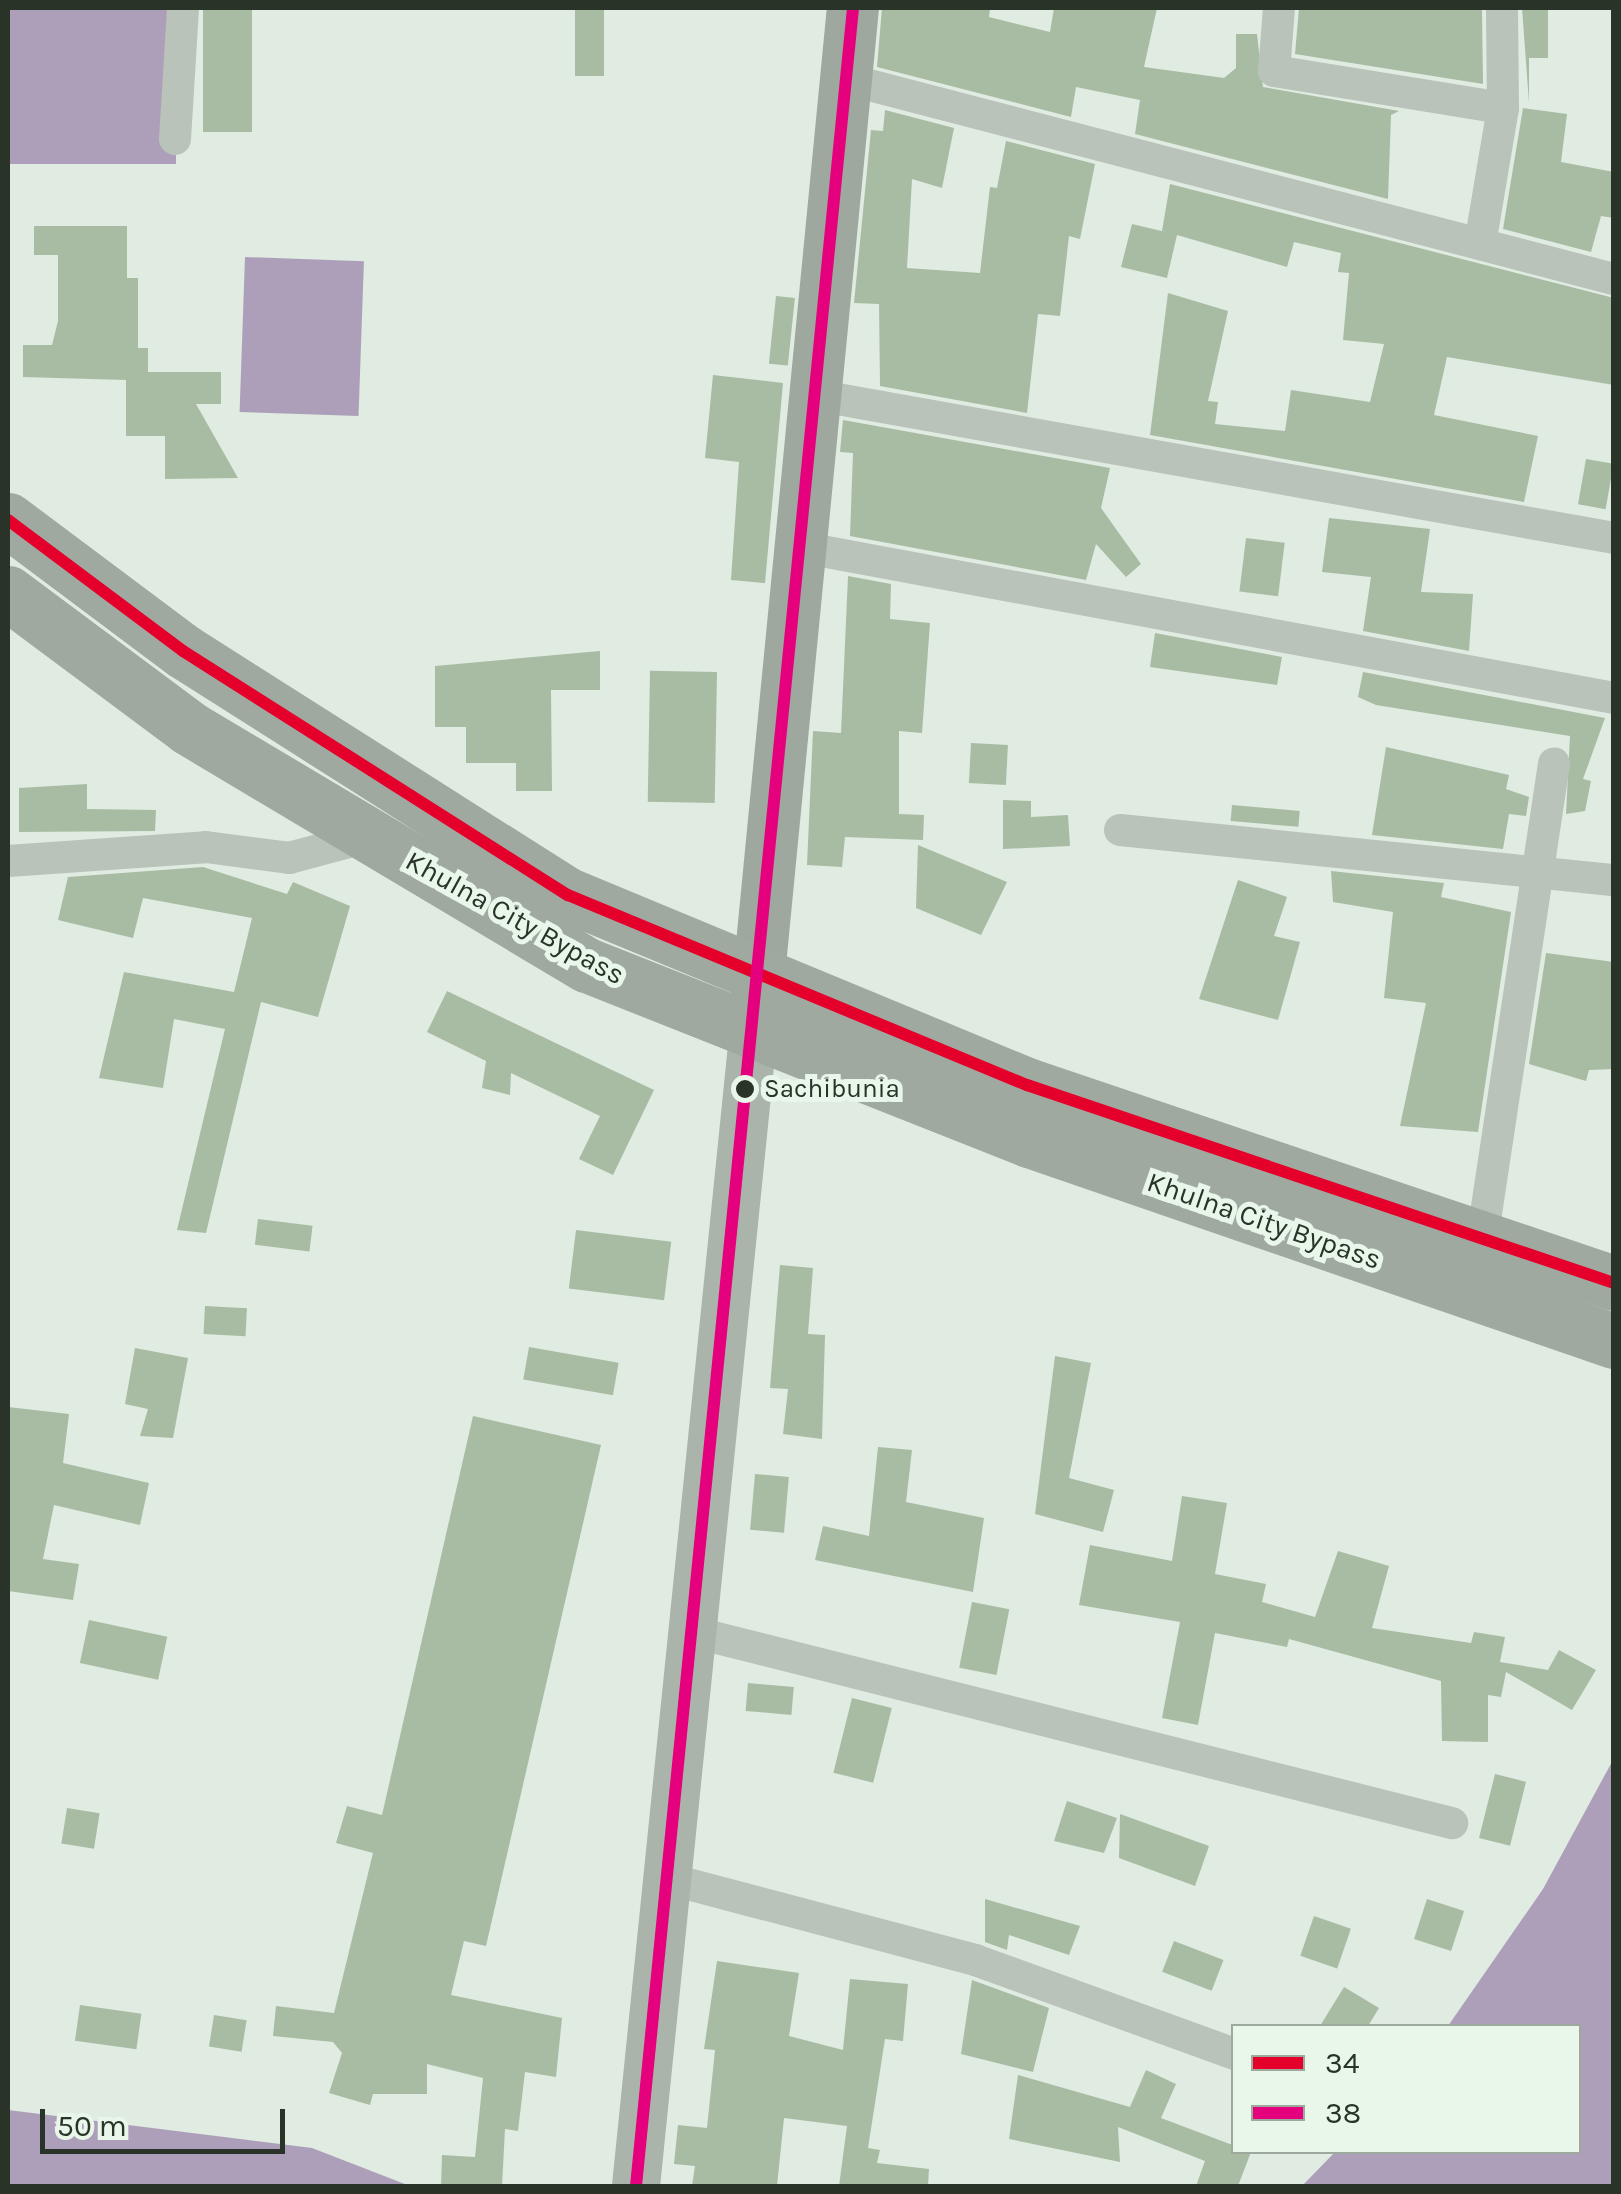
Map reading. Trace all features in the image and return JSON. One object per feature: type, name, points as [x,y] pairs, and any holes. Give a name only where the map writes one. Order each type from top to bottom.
[{"type":"highway","name":"Khulna City Bypass","points":[[8,520],[183,651],[568,894],[1027,1085],[1603,1279]]},
{"type":"highway","name":"Khulna City Bypass","points":[[8,594],[188,728],[587,964],[753,1037],[1596,1335]]},
{"type":"main road","points":[[753,1037],[853,8]]},
{"type":"street","points":[[175,139],[183,8]]},
{"type":"street","points":[[1279,8],[1274,71],[1504,108]]},
{"type":"street","points":[[1480,244],[1504,108],[1502,8]]},
{"type":"street","points":[[846,79],[1614,279]]},
{"type":"street","points":[[815,395],[1614,538]]},
{"type":"street","points":[[800,547],[1614,698]]},
{"type":"street","points":[[1482,1240],[1544,873],[1554,762]]},
{"type":"street","points":[[1120,830],[1614,880]]},
{"type":"street","points":[[8,860],[206,847],[289,858],[371,836]]},
{"type":"street","points":[[636,2186],[753,1037]]},
{"type":"street","points":[[694,1632],[1452,1824]]},
{"type":"street","points":[[669,1880],[975,1960],[1231,2053]]},
{"type":"shaded area","points":[[8,8],[176,8],[176,164],[8,164]]},
{"type":"shaded area","points":[[245,257],[364,261],[359,416],[240,412]]},
{"type":"shaded area","points":[[1613,1760],[1613,2186],[1302,2186],[1333,2154],[1581,2154],[1581,2024],[1449,2024],[1543,1889]]},
{"type":"shaded area","points":[[8,2110],[312,2148],[410,2186],[8,2186]]},
{"type":"building","points":[[203,8],[252,8],[252,132],[203,132]]},
{"type":"building","points":[[575,8],[604,8],[604,76],[575,76]]},
{"type":"building","points":[[882,8],[990,8],[989,17],[1050,32],[1054,8],[1157,8],[1144,67],[1224,78],[1236,68],[1236,34],[1257,34],[1263,87],[1399,111],[1391,115],[1388,199],[1135,134],[1140,100],[1076,87],[1071,117],[877,67]]},
{"type":"building","points":[[1299,8],[1482,10],[1483,84],[1295,54]]},
{"type":"building","points":[[1522,8],[1548,8],[1548,58],[1529,58],[1529,103]]},
{"type":"building","points":[[1523,108],[1567,114],[1561,162],[1614,172],[1614,218],[1601,216],[1591,252],[1503,229]]},
{"type":"building","points":[[885,110],[954,128],[942,188],[912,179],[907,268],[980,273],[990,187],[997,188],[1006,141],[1095,164],[1080,239],[1069,236],[1060,316],[1038,314],[1027,413],[880,386],[879,304],[854,303],[871,130],[883,131]]},
{"type":"building","points":[[1170,184],[1614,298],[1614,385],[1447,357],[1434,415],[1538,436],[1524,502],[1150,435],[1168,293],[1228,311],[1208,401],[1218,402],[1215,424],[1285,431],[1291,390],[1370,402],[1384,344],[1343,340],[1349,273],[1338,272],[1341,253],[1294,242],[1287,267],[1177,235],[1167,278],[1121,267],[1132,224],[1170,233],[1162,231]]},
{"type":"building","points":[[34,226],[127,226],[127,278],[138,278],[138,348],[148,348],[148,372],[221,372],[221,404],[196,404],[238,478],[165,479],[165,436],[126,436],[126,380],[23,377],[23,345],[52,345],[58,321],[58,255],[34,255]]},
{"type":"building","points":[[776,296],[795,298],[788,366],[769,364]]},
{"type":"building","points":[[713,375],[783,383],[765,583],[731,580],[739,462],[705,458]]},
{"type":"building","points":[[843,420],[1110,468],[1101,508],[1141,564],[1126,577],[1096,544],[1086,580],[850,536],[853,453],[840,452]]},
{"type":"building","points":[[1586,459],[1614,464],[1606,509],[1578,504]]},
{"type":"building","points":[[1329,518],[1430,529],[1421,592],[1473,594],[1469,651],[1363,631],[1371,577],[1322,572]]},
{"type":"building","points":[[1246,538],[1285,543],[1278,596],[1239,592]]},
{"type":"building","points":[[848,576],[891,584],[890,619],[930,623],[922,733],[899,731],[899,814],[924,815],[923,840],[845,837],[842,867],[807,865],[813,731],[841,733]]},
{"type":"building","points":[[1155,633],[1282,657],[1277,685],[1150,667]]},
{"type":"building","points":[[600,651],[600,690],[551,690],[552,791],[516,791],[516,763],[466,763],[466,727],[435,727],[435,666]]},
{"type":"building","points":[[650,671],[717,672],[715,803],[648,802]]},
{"type":"building","points":[[1363,672],[1605,718],[1583,779],[1591,781],[1585,811],[1566,814],[1570,736],[1376,705],[1358,697]]},
{"type":"building","points":[[971,743],[1008,745],[1006,785],[969,783]]},
{"type":"building","points":[[1386,747],[1509,775],[1506,789],[1529,797],[1526,816],[1509,814],[1503,849],[1372,835]]},
{"type":"building","points":[[87,784],[87,809],[156,810],[155,831],[19,832],[19,788]]},
{"type":"building","points":[[1003,800],[1031,801],[1031,817],[1068,815],[1070,846],[1003,849]]},
{"type":"building","points":[[1232,805],[1300,811],[1298,827],[1231,821]]},
{"type":"building","points":[[918,845],[1007,882],[981,935],[916,908]]},
{"type":"building","points":[[203,867],[287,894],[293,882],[350,906],[318,1017],[261,1002],[206,1233],[177,1230],[225,1029],[174,1019],[163,1088],[99,1078],[124,972],[234,992],[252,918],[143,898],[133,938],[58,920],[68,877]]},
{"type":"building","points":[[1331,871],[1444,883],[1441,897],[1511,912],[1478,1132],[1400,1126],[1426,1003],[1384,998],[1393,912],[1333,902]]},
{"type":"building","points":[[1238,880],[1287,897],[1274,936],[1300,942],[1278,1020],[1199,999]]},
{"type":"building","points":[[1546,953],[1614,962],[1614,1069],[1589,1070],[1586,1081],[1529,1064]]},
{"type":"building","points":[[447,991],[654,1090],[613,1175],[579,1159],[600,1116],[511,1073],[510,1095],[482,1088],[486,1061],[427,1032]]},
{"type":"building","points":[[258,1219],[313,1226],[309,1252],[255,1245]]},
{"type":"building","points":[[576,1230],[671,1242],[664,1300],[569,1289]]},
{"type":"building","points":[[780,1265],[813,1268],[808,1334],[825,1335],[822,1439],[783,1434],[788,1389],[770,1388]]},
{"type":"building","points":[[205,1306],[247,1308],[245,1336],[204,1334]]},
{"type":"building","points":[[529,1347],[619,1363],[613,1395],[523,1379]]},
{"type":"building","points":[[135,1348],[188,1358],[173,1438],[140,1436],[148,1409],[125,1404]]},
{"type":"building","points":[[1055,1356],[1091,1363],[1069,1478],[1114,1490],[1103,1532],[1035,1514]]},
{"type":"building","points":[[8,1407],[69,1414],[63,1463],[149,1483],[140,1525],[54,1505],[43,1559],[79,1564],[73,1600],[8,1591]]},
{"type":"building","points":[[473,1416],[601,1445],[486,1946],[464,1941],[451,1995],[562,2018],[556,2077],[525,2072],[518,2131],[505,2129],[502,2186],[441,2186],[442,2155],[475,2157],[483,2078],[427,2064],[427,2094],[373,2094],[370,2105],[329,2093],[342,2053],[333,2042],[273,2036],[276,2006],[334,2013],[373,1853],[336,1843],[347,1806],[382,1815]]},
{"type":"building","points":[[878,1447],[912,1450],[906,1502],[984,1518],[973,1592],[815,1560],[823,1526],[869,1536]]},
{"type":"building","points":[[755,1474],[789,1477],[784,1533],[750,1530]]},
{"type":"building","points":[[1182,1496],[1227,1503],[1215,1574],[1266,1584],[1262,1602],[1315,1617],[1338,1551],[1389,1566],[1372,1628],[1471,1643],[1474,1632],[1505,1637],[1500,1662],[1548,1670],[1559,1650],[1596,1670],[1572,1710],[1506,1672],[1501,1697],[1488,1695],[1488,1742],[1442,1741],[1441,1681],[1289,1639],[1287,1647],[1215,1633],[1198,1725],[1162,1718],[1180,1622],[1079,1605],[1090,1545],[1172,1561]]},
{"type":"building","points":[[972,1602],[1009,1609],[997,1675],[959,1668]]},
{"type":"building","points":[[89,1620],[167,1637],[158,1680],[80,1663]]},
{"type":"building","points":[[748,1683],[794,1687],[791,1715],[746,1711]]},
{"type":"building","points":[[852,1698],[892,1708],[873,1783],[833,1773]]},
{"type":"building","points":[[1495,1774],[1526,1782],[1510,1846],[1479,1838]]},
{"type":"building","points":[[1067,1801],[1117,1818],[1104,1853],[1054,1841]]},
{"type":"building","points":[[67,1808],[100,1813],[94,1849],[61,1844]]},
{"type":"building","points":[[1120,1814],[1209,1846],[1195,1886],[1119,1858]]},
{"type":"building","points":[[985,1899],[1080,1926],[1069,1955],[1009,1935],[1007,1950],[985,1942]]},
{"type":"building","points":[[1427,1899],[1464,1911],[1451,1951],[1414,1939]]},
{"type":"building","points":[[1314,1916],[1351,1929],[1337,1968],[1300,1956]]},
{"type":"building","points":[[1174,1941],[1223,1960],[1212,1991],[1162,1972]]},
{"type":"building","points":[[717,1961],[799,1973],[789,2036],[843,2050],[850,1979],[908,1984],[903,2041],[885,2039],[868,2148],[880,2150],[877,2163],[929,2169],[928,2186],[839,2186],[847,2126],[784,2118],[777,2186],[692,2186],[695,2166],[674,2164],[678,2125],[707,2128],[715,2050],[704,2049]]},
{"type":"building","points":[[972,1980],[1049,2008],[1033,2072],[961,2054]]},
{"type":"building","points":[[1344,1987],[1379,2008],[1369,2024],[1321,2024]]},
{"type":"building","points":[[80,2005],[141,2014],[136,2049],[75,2041]]},
{"type":"building","points":[[214,2015],[247,2020],[242,2052],[209,2047]]},
{"type":"building","points":[[1146,2070],[1176,2084],[1161,2118],[1231,2144],[1231,2154],[1250,2154],[1238,2186],[1196,2186],[1205,2161],[1118,2127],[1120,2162],[1009,2139],[1018,2075],[1130,2107]]},
{"type":"transit line","name":"38","points":[[636,2186],[853,8]]},
{"type":"transit line","name":"34","points":[[8,520],[183,651],[568,895],[1027,1085],[1614,1283]]},
{"type":"place","name":"Sachibunia","points":[[745,1089]]}]
